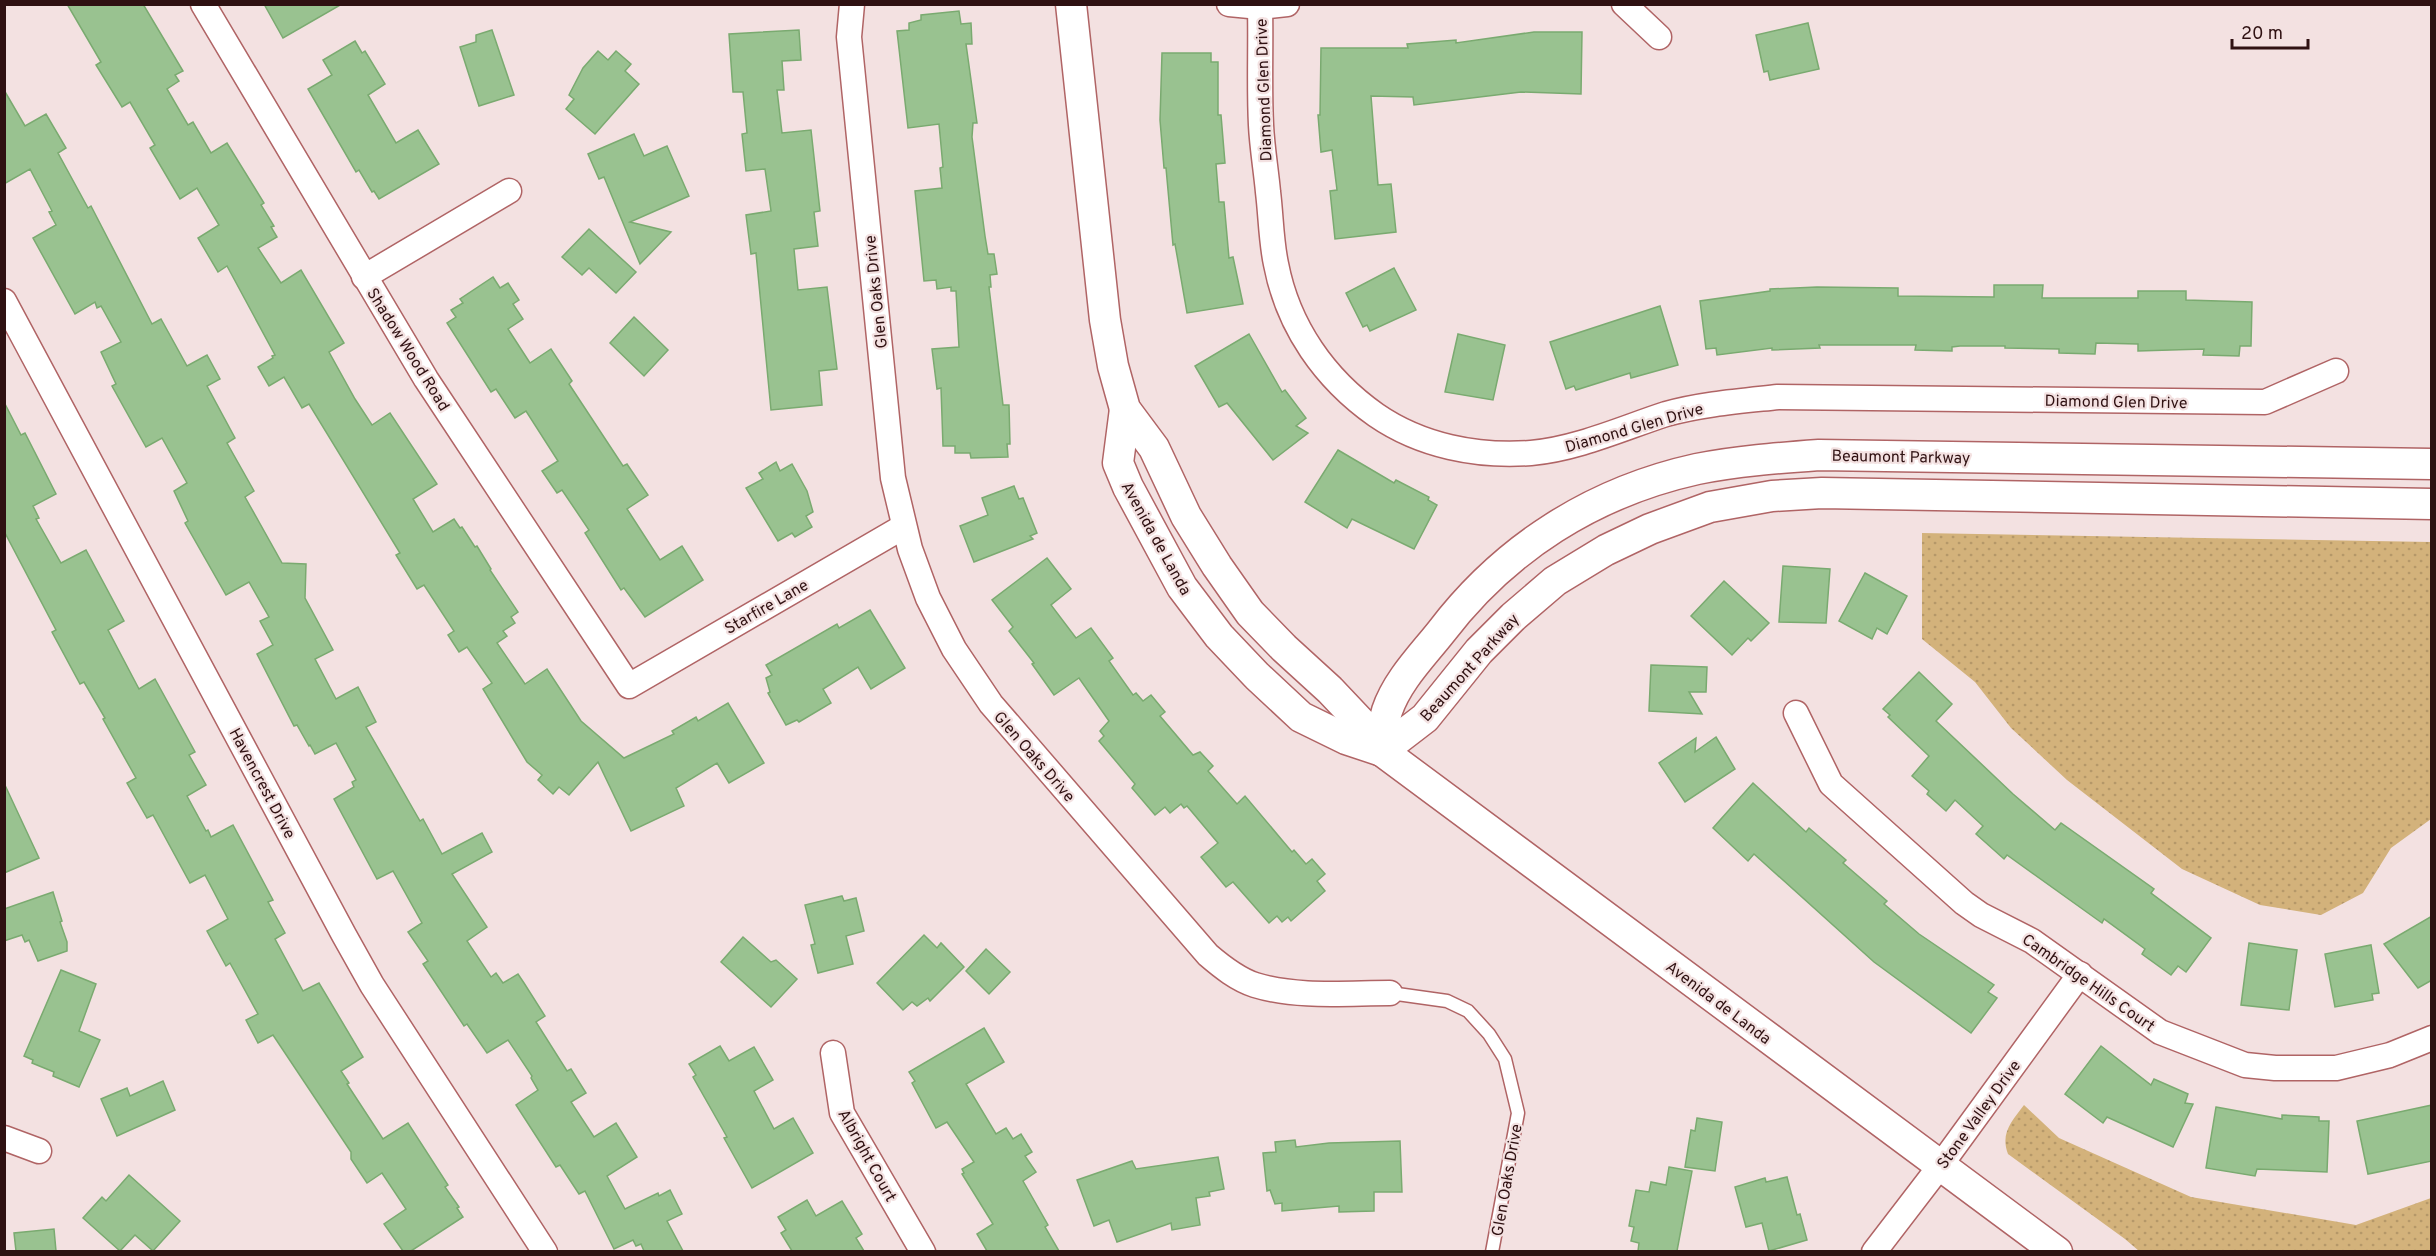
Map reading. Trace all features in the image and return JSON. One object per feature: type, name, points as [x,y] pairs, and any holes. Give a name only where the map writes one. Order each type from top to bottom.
[{"type":"street","name":"Shadow Wood Road","points":[[203,4],[426,379],[629,686]]},
{"type":"street","name":"Glen Oaks Drive","points":[[852,4],[849,37],[893,478],[903,527],[928,598],[954,649],[991,704],[1208,955],[1229,972],[1254,984],[1282,991],[1390,993]]},
{"type":"street","name":"Avenida de Landa","points":[[1071,4],[1105,320],[1113,366],[1125,409],[1154,448],[1186,516],[1250,613],[1330,690],[1365,727],[1382,752]]},
{"type":"street","points":[[1228,4],[1260,7],[1287,4]]},
{"type":"street","points":[[1624,4],[1659,37]]},
{"type":"street","name":"Diamond Glen Drive","points":[[1260,7],[1261,126],[1276,264],[1287,304],[1305,341],[1327,372],[1355,400],[1387,422],[1419,438],[1457,450],[1496,454],[1533,453],[1568,446],[1669,414],[1723,403],[1778,397],[2265,402],[2336,371]]},
{"type":"street","points":[[364,277],[509,191]]},
{"type":"street","name":"Havencrest Drive","points":[[4,301],[372,985],[545,1251]]},
{"type":"street","name":"Avenida de Landa","points":[[1125,409],[1118,463],[1128,487],[1182,587],[1219,636],[1301,717],[1346,739],[1382,752],[2057,1251]]},
{"type":"street","name":"Beaumont Parkway","points":[[1382,752],[1387,712],[1401,684],[1450,619],[1491,577],[1538,536],[1585,508],[1637,487],[1696,470],[1819,454],[2432,464]]},
{"type":"street","name":"Beaumont Parkway","points":[[1382,752],[1425,718],[1479,651],[1555,580],[1606,550],[1650,528],[1710,507],[1772,496],[1822,493],[2432,504]]},
{"type":"street","name":"Starfire Lane","points":[[629,686],[903,527]]},
{"type":"street","name":"Cambridge Hills Court","points":[[1796,713],[1831,784],[1964,903],[1981,915],[2032,941],[2160,1032],[2245,1065],[2275,1068],[2336,1068],[2390,1055],[2432,1038]]},
{"type":"street","name":"Stone Valley Drive","points":[[1875,1251],[2080,974]]},
{"type":"street","name":"Albright Court","points":[[833,1053],[842,1113],[922,1251]]},
{"type":"street","points":[[4,1138],[39,1151]]},
{"type":"lane","name":"Glen Oaks Drive","points":[[1390,993],[1447,1001],[1468,1011],[1489,1034],[1504,1059],[1518,1113],[1492,1251]]},
{"type":"shaded area","points":[[1922,533],[2431,542],[2431,819],[2391,848],[2363,893],[2321,915],[2260,905],[2182,869],[2067,780],[2011,728],[1975,682],[1922,639]]},
{"type":"shaded area","points":[[2024,1105],[2059,1138],[2191,1197],[2356,1225],[2431,1198],[2431,1251],[2139,1251],[2008,1154],[2006,1133]]},
{"type":"building","points":[[67,4],[143,4],[183,71],[175,75],[179,81],[167,89],[188,125],[193,122],[211,153],[227,143],[264,203],[261,205],[274,226],[271,227],[277,237],[258,248],[281,283],[301,270],[344,343],[329,352],[355,399],[372,425],[390,413],[437,484],[413,499],[433,532],[454,519],[475,547],[477,546],[518,612],[511,617],[515,623],[503,631],[507,636],[497,643],[525,684],[547,669],[581,721],[624,758],[674,734],[672,731],[696,717],[698,721],[728,703],[764,763],[729,783],[717,763],[676,788],[684,806],[631,831],[598,762],[569,795],[559,787],[553,794],[538,780],[542,775],[527,762],[483,689],[492,683],[467,647],[459,652],[448,635],[454,631],[424,585],[417,589],[396,555],[400,553],[309,404],[302,408],[284,377],[269,386],[258,367],[275,355],[227,266],[218,272],[198,238],[219,225],[197,188],[180,199],[150,148],[155,145],[130,102],[122,107],[96,65],[101,62]]},
{"type":"building","points":[[264,4],[342,4],[283,38]]},
{"type":"building","points":[[959,11],[961,24],[971,23],[972,44],[966,44],[977,123],[973,123],[972,137],[988,254],[994,254],[997,274],[990,275],[991,287],[989,287],[1003,405],[1009,405],[1008,457],[971,458],[970,453],[955,453],[955,446],[943,446],[941,388],[937,389],[932,349],[959,347],[956,291],[951,291],[951,287],[937,289],[936,280],[924,281],[915,191],[942,188],[940,168],[943,167],[939,124],[908,128],[897,31],[909,30],[909,23],[921,20],[921,15]]},
{"type":"building","points":[[1808,23],[1819,69],[1770,80],[1768,71],[1764,72],[1756,35]]},
{"type":"building","points":[[492,30],[514,95],[479,106],[460,47],[476,42],[476,35]]},
{"type":"building","points":[[799,30],[801,60],[782,61],[784,90],[777,90],[782,133],[811,130],[820,211],[814,212],[818,246],[794,249],[798,290],[827,287],[837,369],[819,371],[822,405],[771,410],[756,253],[751,254],[746,215],[771,211],[765,169],[746,171],[742,134],[747,133],[743,92],[733,92],[729,34]]},
{"type":"building","points":[[1534,32],[1582,32],[1581,94],[1521,92],[1414,105],[1413,97],[1371,96],[1378,185],[1391,184],[1396,232],[1335,239],[1330,191],[1337,190],[1332,150],[1321,152],[1318,115],[1320,115],[1321,48],[1408,48],[1407,44],[1456,40],[1456,43]]},
{"type":"building","points":[[355,41],[362,53],[365,51],[385,84],[368,95],[396,143],[418,130],[439,164],[379,199],[359,170],[356,172],[308,89],[332,75],[323,60]]},
{"type":"building","points":[[598,51],[608,60],[616,51],[631,64],[625,71],[639,84],[595,134],[566,109],[574,99],[569,95],[583,68]]},
{"type":"building","points":[[1162,53],[1211,53],[1211,62],[1218,62],[1218,115],[1221,115],[1225,163],[1216,164],[1219,202],[1224,202],[1229,258],[1233,257],[1243,304],[1187,313],[1175,244],[1173,245],[1166,168],[1164,168],[1160,120]]},
{"type":"building","points":[[4,90],[25,126],[46,114],[66,148],[58,153],[88,208],[91,206],[152,324],[161,319],[187,366],[207,355],[220,379],[207,386],[235,438],[227,443],[254,491],[245,497],[282,563],[306,564],[305,598],[333,650],[315,659],[336,699],[358,687],[376,722],[366,727],[420,821],[423,819],[442,854],[482,833],[492,852],[452,874],[487,927],[467,941],[491,977],[496,973],[503,983],[518,974],[524,983],[545,1016],[536,1022],[567,1071],[571,1069],[586,1093],[571,1102],[594,1137],[616,1123],[637,1157],[607,1176],[625,1209],[658,1193],[659,1196],[670,1190],[682,1214],[667,1221],[683,1251],[644,1251],[641,1244],[636,1246],[633,1240],[614,1249],[585,1191],[579,1194],[560,1165],[556,1167],[516,1105],[538,1090],[532,1076],[508,1040],[487,1053],[467,1024],[464,1026],[423,964],[428,961],[408,932],[422,923],[393,871],[377,879],[334,799],[354,787],[352,782],[356,780],[336,743],[315,754],[297,725],[294,726],[257,654],[273,645],[260,621],[269,617],[249,582],[226,595],[185,523],[188,521],[174,491],[187,483],[162,438],[146,447],[112,386],[116,384],[101,352],[121,342],[101,306],[97,308],[95,302],[75,314],[33,238],[56,225],[49,212],[52,211],[30,169],[4,184]]},
{"type":"building","points":[[634,134],[644,156],[667,146],[689,196],[630,222],[671,232],[640,264],[604,177],[599,179],[588,154]]},
{"type":"building","points":[[589,229],[636,272],[616,293],[589,268],[582,275],[562,257]]},
{"type":"building","points":[[1394,268],[1416,310],[1370,331],[1367,325],[1363,327],[1346,293]]},
{"type":"building","points":[[493,277],[500,288],[508,283],[519,300],[513,304],[523,319],[508,329],[530,363],[551,349],[572,381],[569,384],[623,466],[627,464],[648,495],[627,509],[660,560],[682,546],[703,580],[645,617],[624,588],[621,590],[585,533],[589,530],[562,490],[557,493],[542,471],[558,461],[526,411],[515,418],[496,389],[491,392],[447,323],[456,317],[451,310],[463,303],[460,299]]},
{"type":"building","points":[[1994,285],[2043,285],[2042,298],[2138,298],[2138,291],[2186,291],[2186,300],[2252,302],[2251,346],[2240,346],[2239,356],[2203,355],[2204,349],[2138,351],[2138,344],[2096,343],[2095,354],[2059,353],[2059,349],[2005,348],[2005,346],[1960,346],[1952,347],[1952,351],[1915,350],[1916,345],[1819,345],[1820,348],[1772,350],[1772,348],[1717,355],[1716,348],[1706,349],[1700,301],[1770,291],[1770,289],[1817,287],[1898,288],[1898,296],[1994,297]]},
{"type":"building","points":[[1660,306],[1678,365],[1631,378],[1630,373],[1576,390],[1574,386],[1566,389],[1550,342]]},
{"type":"building","points":[[634,317],[668,350],[644,376],[610,343]]},
{"type":"building","points":[[1249,334],[1282,392],[1285,390],[1306,418],[1296,426],[1308,433],[1273,460],[1227,403],[1219,407],[1195,366]]},
{"type":"building","points":[[1458,334],[1505,345],[1493,400],[1445,392]]},
{"type":"building","points":[[4,402],[21,435],[25,433],[56,494],[33,506],[39,518],[36,519],[61,563],[86,550],[124,621],[108,630],[139,689],[155,679],[195,752],[189,755],[206,785],[187,796],[206,831],[208,830],[211,837],[233,825],[273,900],[268,902],[285,933],[275,939],[303,991],[319,983],[363,1057],[341,1071],[349,1083],[347,1084],[383,1139],[408,1123],[448,1185],[445,1187],[459,1207],[457,1208],[463,1217],[411,1251],[403,1251],[384,1224],[406,1209],[382,1173],[367,1183],[351,1159],[351,1152],[273,1035],[258,1043],[246,1020],[258,1014],[230,963],[226,966],[207,931],[228,919],[205,875],[190,883],[153,815],[147,818],[127,783],[136,778],[103,719],[105,718],[84,682],[80,684],[52,632],[56,630],[4,531]]},
{"type":"building","points":[[1338,450],[1394,483],[1396,480],[1429,497],[1428,500],[1437,505],[1414,549],[1352,519],[1347,528],[1305,502]]},
{"type":"building","points":[[776,462],[780,471],[792,464],[807,491],[813,512],[806,516],[812,527],[795,537],[792,533],[778,541],[746,488],[763,479],[759,473]]},
{"type":"building","points":[[1014,486],[1019,499],[1023,498],[1037,533],[1030,536],[1033,539],[974,562],[960,526],[988,515],[982,498]]},
{"type":"building","points":[[1047,558],[1071,589],[1051,605],[1076,638],[1091,628],[1113,658],[1109,661],[1133,695],[1136,693],[1143,701],[1151,695],[1165,712],[1160,716],[1193,755],[1200,752],[1213,766],[1208,771],[1237,804],[1245,796],[1292,852],[1294,850],[1306,864],[1312,859],[1325,874],[1317,881],[1325,891],[1291,921],[1288,917],[1282,922],[1277,916],[1269,923],[1233,882],[1226,887],[1201,857],[1218,843],[1187,806],[1184,808],[1181,804],[1170,813],[1165,807],[1155,815],[1132,788],[1135,784],[1099,741],[1104,736],[1100,731],[1109,721],[1079,678],[1054,695],[1032,664],[1034,663],[1009,631],[1013,627],[992,600]]},
{"type":"building","points":[[1783,566],[1830,569],[1826,623],[1779,622]]},
{"type":"building","points":[[1865,573],[1907,596],[1887,634],[1877,628],[1872,639],[1839,621]]},
{"type":"building","points":[[1724,581],[1769,623],[1751,641],[1748,638],[1732,655],[1691,616]]},
{"type":"building","points":[[870,610],[905,668],[871,689],[858,667],[823,689],[831,703],[799,722],[797,720],[786,725],[768,693],[770,692],[766,678],[772,675],[766,665],[837,624],[839,628]]},
{"type":"building","points":[[1651,665],[1707,667],[1706,692],[1689,692],[1702,714],[1649,711]]},
{"type":"building","points":[[1919,672],[1952,704],[1936,721],[2013,794],[2055,830],[2061,823],[2154,889],[2151,893],[2211,938],[2186,972],[2178,966],[2171,975],[2142,954],[2145,949],[2104,919],[2102,923],[2007,855],[2004,859],[1976,834],[1983,826],[1955,800],[1946,811],[1927,794],[1929,791],[1912,776],[1929,756],[1888,717],[1890,715],[1883,709]]},
{"type":"building","points":[[1716,737],[1735,769],[1685,802],[1659,763],[1696,738],[1695,752]]},
{"type":"building","points":[[4,783],[39,858],[4,873]]},
{"type":"building","points":[[1753,783],[1806,832],[1809,828],[1846,860],[1843,863],[1887,901],[1884,904],[1919,934],[1994,985],[1988,992],[1997,998],[1971,1033],[1874,962],[1754,854],[1748,861],[1713,828]]},
{"type":"building","points":[[53,892],[67,942],[67,951],[38,961],[29,940],[25,942],[22,935],[4,941],[4,909]]},
{"type":"building","points":[[842,896],[844,901],[856,898],[864,931],[846,936],[853,964],[818,973],[811,945],[815,944],[805,905]]},
{"type":"building","points":[[2432,916],[2432,980],[2418,988],[2384,944]]},
{"type":"building","points":[[924,935],[937,948],[941,943],[964,967],[930,1001],[928,998],[917,1006],[912,1002],[903,1010],[877,983]]},
{"type":"building","points":[[743,937],[771,962],[776,960],[797,979],[771,1007],[721,962]]},
{"type":"building","points":[[2249,943],[2297,950],[2289,1010],[2241,1005]]},
{"type":"building","points":[[2371,945],[2379,993],[2372,994],[2373,1000],[2335,1007],[2325,954]]},
{"type":"building","points":[[986,949],[1010,972],[989,994],[966,971]]},
{"type":"building","points":[[61,970],[96,984],[79,1031],[100,1040],[79,1087],[53,1076],[54,1072],[32,1063],[33,1060],[24,1056]]},
{"type":"building","points":[[984,1028],[1004,1062],[966,1084],[996,1134],[1006,1128],[1013,1139],[1021,1134],[1032,1152],[1025,1156],[1036,1172],[1023,1181],[1048,1225],[1045,1227],[1059,1251],[987,1251],[977,1234],[993,1224],[962,1174],[964,1173],[962,1169],[974,1162],[947,1122],[936,1128],[912,1083],[915,1081],[909,1072]]},
{"type":"building","points":[[720,1046],[729,1061],[754,1047],[773,1080],[754,1091],[774,1129],[793,1118],[813,1153],[752,1188],[724,1138],[727,1137],[693,1077],[696,1075],[689,1064]]},
{"type":"building","points":[[2101,1046],[2151,1085],[2154,1079],[2188,1094],[2185,1103],[2193,1104],[2173,1147],[2107,1117],[2103,1123],[2065,1094]]},
{"type":"building","points":[[163,1081],[175,1110],[117,1136],[101,1099],[127,1088],[130,1096]]},
{"type":"building","points":[[2432,1105],[2432,1161],[2368,1174],[2357,1121]]},
{"type":"building","points":[[2216,1107],[2282,1119],[2282,1115],[2319,1117],[2319,1121],[2329,1121],[2327,1172],[2257,1169],[2255,1176],[2206,1168]]},
{"type":"building","points":[[1697,1118],[1722,1122],[1715,1171],[1685,1167],[1691,1130],[1695,1131]]},
{"type":"building","points":[[1295,1140],[1296,1147],[1329,1143],[1400,1141],[1402,1192],[1374,1192],[1374,1211],[1339,1212],[1339,1206],[1282,1211],[1282,1203],[1275,1204],[1270,1190],[1267,1191],[1263,1153],[1276,1152],[1275,1142]]},
{"type":"building","points":[[1218,1157],[1224,1189],[1209,1192],[1210,1196],[1196,1198],[1200,1225],[1172,1230],[1171,1223],[1117,1242],[1109,1220],[1094,1226],[1077,1180],[1132,1161],[1136,1169]]},
{"type":"building","points":[[1669,1167],[1692,1171],[1677,1251],[1638,1251],[1639,1243],[1631,1241],[1634,1227],[1629,1226],[1636,1190],[1649,1192],[1651,1182],[1666,1185]]},
{"type":"building","points":[[129,1175],[180,1221],[153,1251],[135,1235],[120,1251],[83,1218],[102,1197],[106,1201]]},
{"type":"building","points":[[1787,1177],[1797,1215],[1800,1214],[1807,1240],[1769,1251],[1762,1223],[1746,1227],[1735,1187],[1765,1178],[1766,1182]]},
{"type":"building","points":[[807,1200],[816,1216],[842,1201],[862,1234],[856,1238],[864,1251],[792,1251],[781,1233],[786,1230],[778,1217]]},
{"type":"building","points":[[54,1229],[56,1251],[16,1251],[14,1233]]}]
